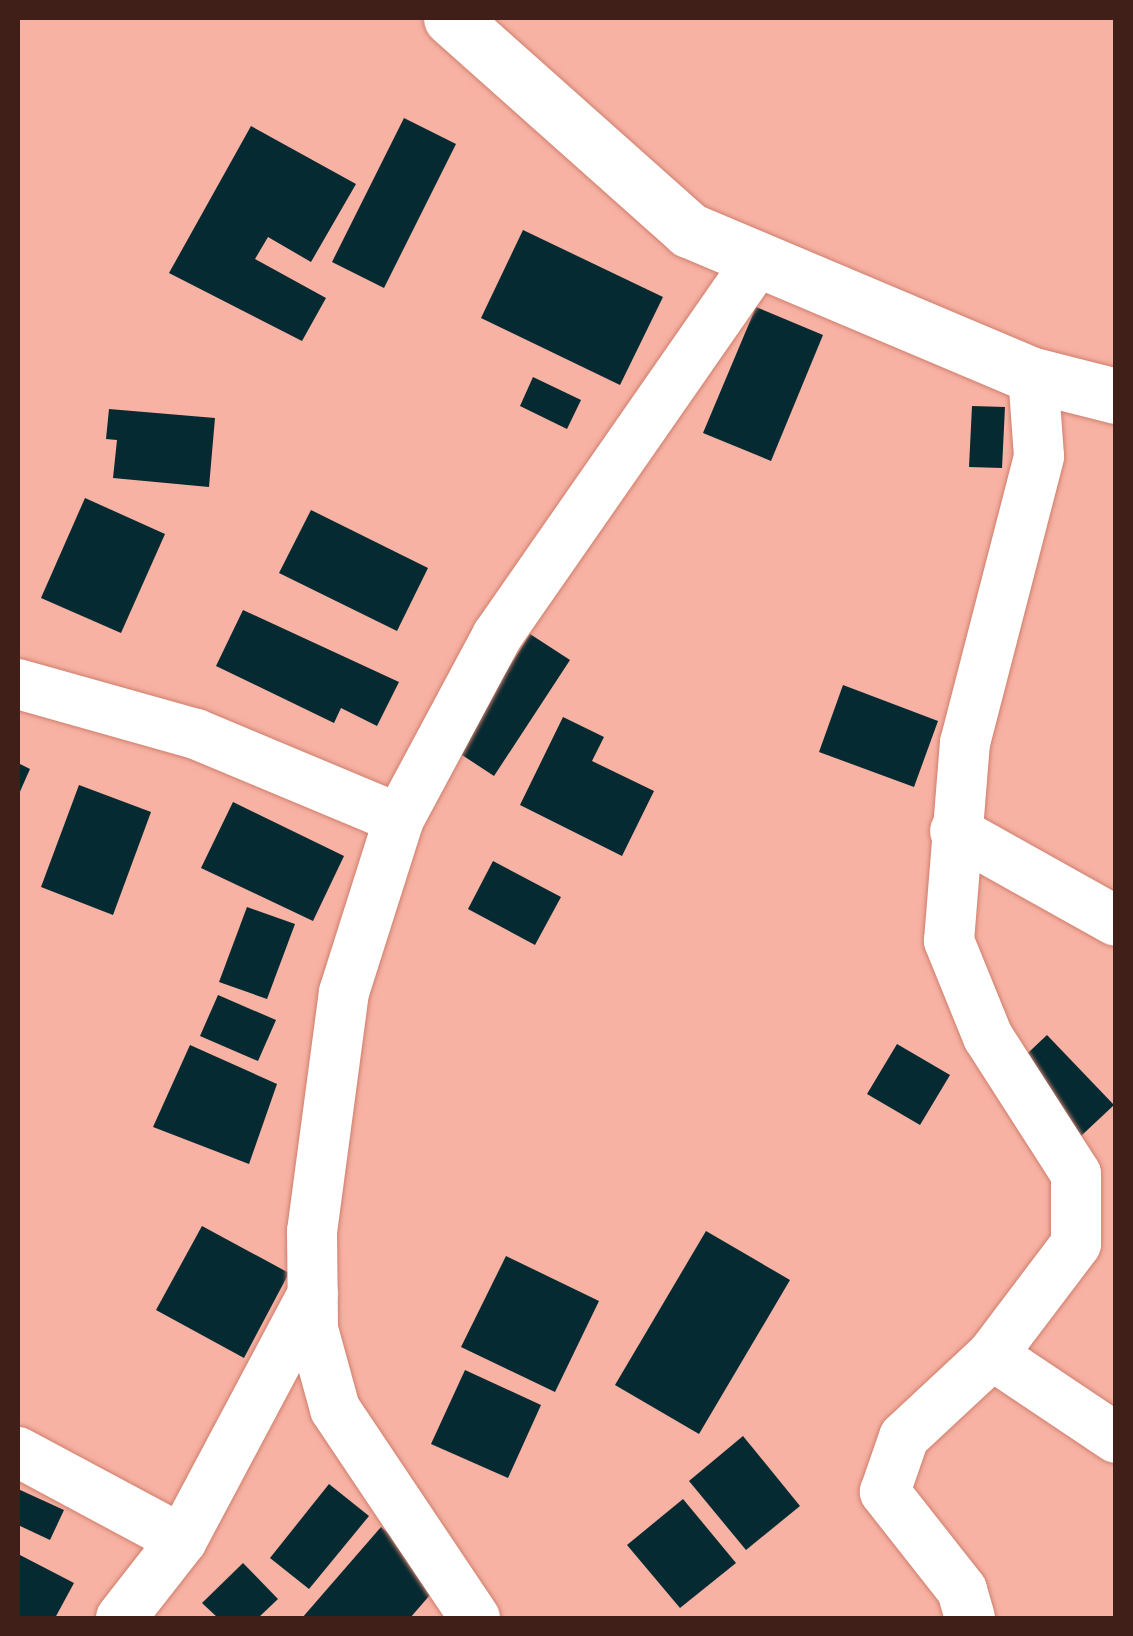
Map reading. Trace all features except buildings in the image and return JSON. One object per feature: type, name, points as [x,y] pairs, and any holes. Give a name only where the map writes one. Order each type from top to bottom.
[{"type":"street","points":[[451,18],[689,230],[1033,375],[1116,396]]},
{"type":"street","points":[[476,1618],[335,1409],[313,1329],[312,1231],[344,992],[399,819],[498,636],[758,261]]},
{"type":"street","points":[[970,1618],[962,1590],[885,1492],[904,1437],[992,1355],[1076,1244],[1076,1174],[988,1038],[949,941],[965,743],[1039,456],[1033,375]]},
{"type":"street","points":[[18,684],[196,734],[399,819]]},
{"type":"street","points":[[955,832],[1116,921]]},
{"type":"street","points":[[121,1618],[182,1540],[313,1294]]},
{"type":"street","points":[[992,1355],[1116,1438]]},
{"type":"street","points":[[18,1452],[182,1540]]}]
